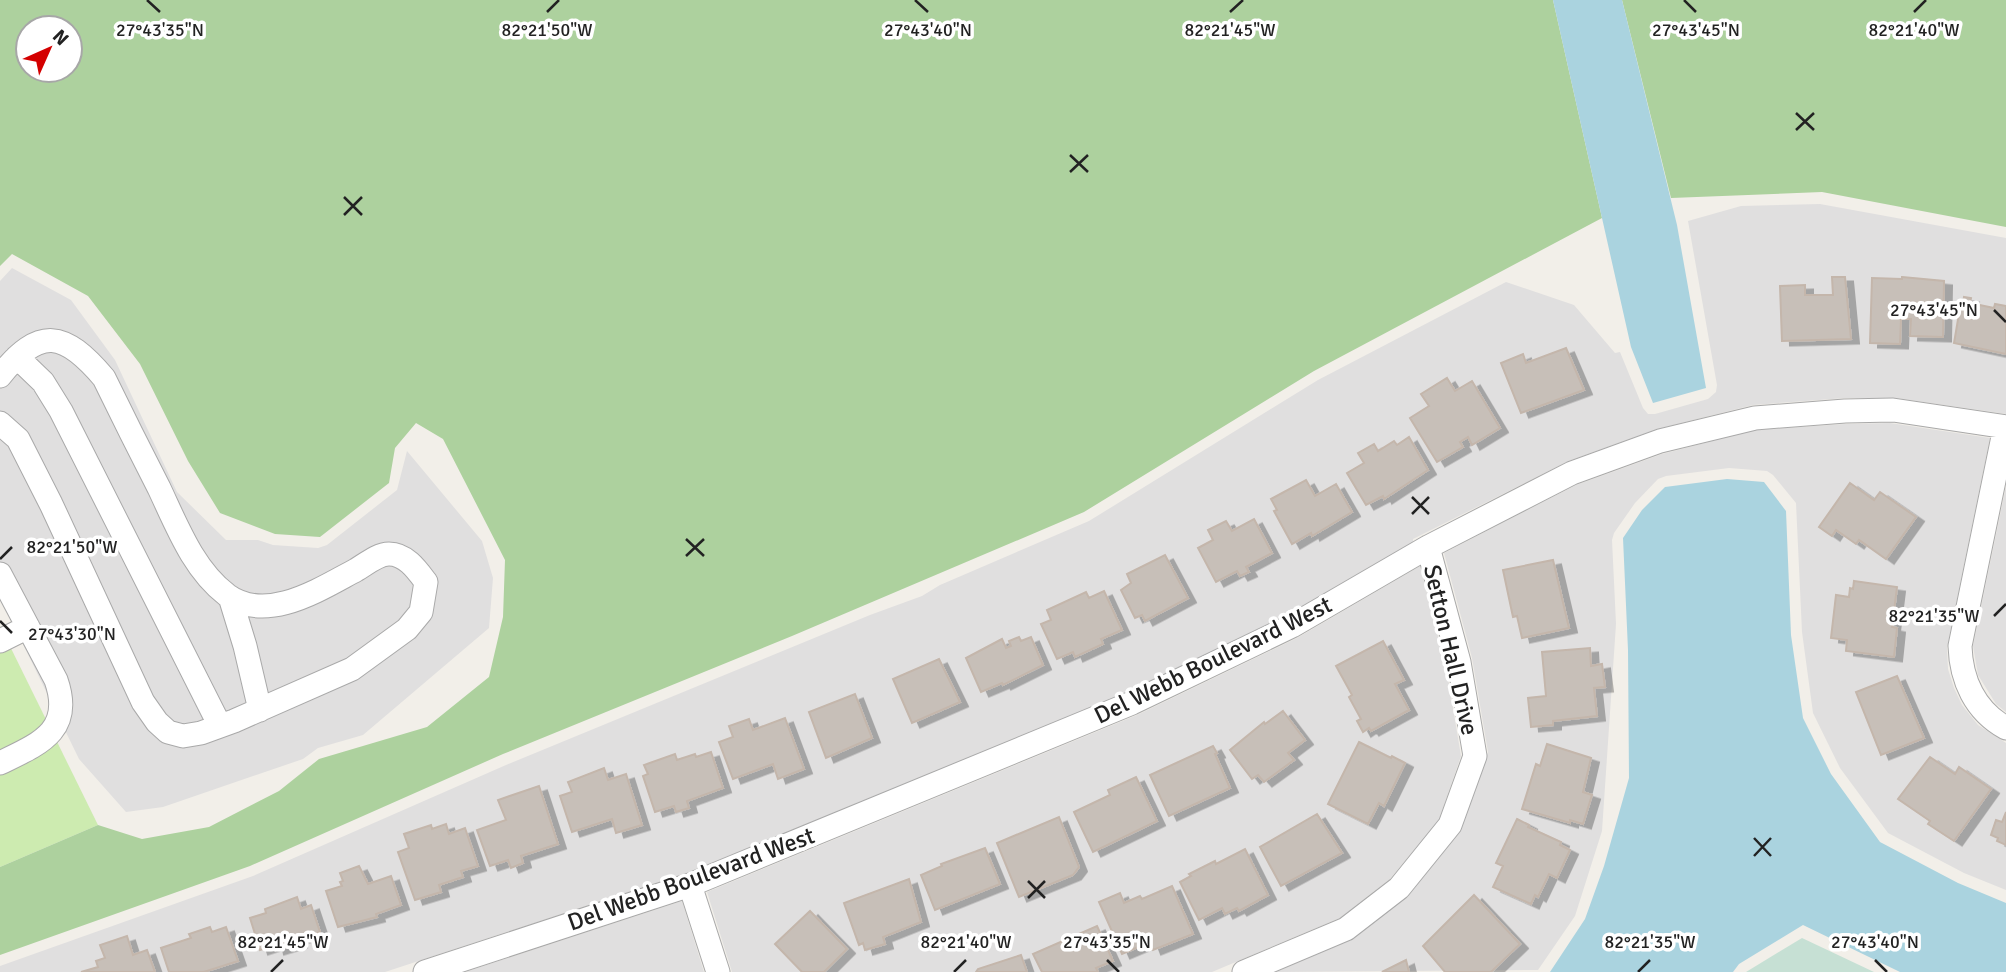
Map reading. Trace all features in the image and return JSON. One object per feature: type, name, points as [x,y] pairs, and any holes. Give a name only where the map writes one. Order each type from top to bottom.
[{"type":"street","points":[[0,376],[31,345],[50,339],[86,356],[104,378],[188,547],[209,579],[230,597],[255,606],[282,605],[328,585],[381,555],[392,554],[411,563],[426,582],[421,612],[407,629],[352,669],[220,726],[183,736],[168,732],[143,702],[18,439],[0,423]]},
{"type":"street","points":[[17,358],[43,382],[61,411],[220,726]]},
{"type":"street","name":"Del Webb Boulevard West","points":[[425,972],[690,885],[1132,703],[1293,626],[1428,547],[1572,473],[1660,441],[1755,418],[1807,413],[1893,410],[2006,427]]},
{"type":"street","points":[[2006,427],[1960,646],[1961,664],[1974,698],[1986,714],[2006,728]]},
{"type":"street","name":"Setton Hall Drive","points":[[1244,972],[1346,929],[1399,888],[1450,825],[1475,756],[1459,662],[1428,547]]},
{"type":"street","points":[[0,574],[61,694],[60,720],[55,728],[45,738],[0,763]]},
{"type":"street","points":[[230,597],[260,710]]},
{"type":"street","points":[[0,641],[29,627]]},
{"type":"street","points":[[690,885],[718,972]]},
{"type":"shaded area","points":[[1820,204],[2006,238],[2006,414],[1896,398],[1846,398],[1753,405],[1658,429],[1569,461],[1413,539],[1413,542],[1287,615],[1128,692],[687,873],[385,972],[0,972],[0,966],[253,876],[506,765],[922,596],[940,585],[1089,521],[1318,380],[1506,282],[1574,305],[1615,353],[1620,352],[1648,414],[1708,399],[1716,392],[1717,385],[1688,221],[1741,206]]},
{"type":"shaded area","points":[[12,268],[71,300],[115,360],[177,492],[226,540],[258,540],[273,545],[318,548],[327,545],[397,490],[407,451],[482,541],[493,578],[489,628],[363,735],[318,748],[303,759],[163,807],[126,812],[79,759],[0,597],[0,281]]},
{"type":"shaded area","points":[[1890,423],[1990,438],[1947,648],[1948,669],[1962,705],[1978,725],[2006,743],[2006,890],[1964,873],[1888,833],[1840,768],[1813,713],[1802,632],[1796,503],[1767,471],[1729,468],[1658,479],[1635,503],[1614,533],[1612,540],[1616,624],[1602,831],[1575,916],[1538,970],[1275,972],[1353,939],[1409,895],[1459,832],[1488,752],[1472,658],[1444,553],[1576,485],[1662,454],[1755,430]]},
{"type":"shaded area","points":[[2006,486],[2006,712],[1996,704],[1978,675],[1973,646]]},
{"type":"shaded area","points":[[1420,566],[1446,666],[1461,756],[1439,820],[1390,879],[1340,918],[1212,972],[732,972],[707,892],[1137,715],[1297,638]]},
{"type":"shaded area","points":[[682,901],[704,972],[465,972]]},
{"type":"green space","points":[[0,0],[1553,0],[1602,218],[1314,371],[1084,512],[792,636],[503,754],[250,866],[0,955],[0,867],[98,825],[142,839],[209,827],[279,791],[319,759],[427,727],[489,677],[503,617],[505,560],[443,439],[416,423],[395,448],[389,483],[320,537],[275,534],[220,513],[188,461],[140,364],[88,296],[12,254],[0,266]]},
{"type":"green space","points":[[1622,0],[2006,0],[2006,227],[1822,192],[1671,198]]},
{"type":"green space","points":[[0,626],[98,825],[0,867]]},
{"type":"green space","points":[[1802,938],[1874,972],[1746,972]]},
{"type":"water","points":[[1553,0],[1622,0],[1677,225],[1706,388],[1653,403],[1631,347]]},
{"type":"water","points":[[1727,479],[1764,482],[1786,511],[1791,635],[1803,718],[1831,774],[1880,842],[1958,883],[2006,903],[2006,972],[1900,972],[1803,925],[1739,964],[1733,972],[1550,972],[1585,919],[1604,866],[1629,778],[1628,650],[1623,538],[1642,510],[1665,487]]},
{"type":"building","points":[[1832,277],[1845,277],[1851,339],[1782,341],[1780,286],[1805,285],[1805,295],[1833,295]]},
{"type":"building","points":[[1902,277],[1944,281],[1943,337],[1910,336],[1911,319],[1901,319],[1900,344],[1870,343],[1872,278]]},
{"type":"building","points":[[1964,297],[1971,298],[1970,303],[1994,308],[1995,304],[2006,306],[2006,354],[1954,343]]},
{"type":"building","points":[[1566,348],[1584,390],[1521,413],[1501,363],[1523,354],[1526,363]]},
{"type":"building","points":[[1447,378],[1455,391],[1472,381],[1500,428],[1472,445],[1468,437],[1460,442],[1463,447],[1437,462],[1410,418],[1429,406],[1421,394]]},
{"type":"building","points":[[1409,437],[1428,470],[1384,499],[1383,496],[1366,505],[1347,473],[1364,463],[1358,453],[1374,444],[1378,451],[1394,441],[1397,445]]},
{"type":"building","points":[[1306,480],[1315,496],[1336,484],[1352,512],[1312,536],[1311,533],[1292,544],[1274,511],[1277,510],[1271,499]]},
{"type":"building","points":[[1850,483],[1874,500],[1880,492],[1916,517],[1886,559],[1859,540],[1856,544],[1836,530],[1832,536],[1819,527]]},
{"type":"building","points":[[1254,519],[1272,553],[1246,567],[1249,572],[1240,576],[1237,571],[1216,582],[1198,548],[1213,540],[1208,530],[1226,521],[1232,531]]},
{"type":"building","points":[[1165,555],[1188,598],[1145,621],[1142,615],[1135,618],[1121,590],[1131,583],[1127,574]]},
{"type":"building","points":[[1553,560],[1569,628],[1522,638],[1517,616],[1513,617],[1503,570]]},
{"type":"building","points":[[1854,581],[1897,587],[1892,627],[1897,628],[1894,657],[1846,651],[1847,640],[1831,638],[1836,595],[1849,597]]},
{"type":"building","points":[[1104,591],[1122,630],[1101,639],[1103,644],[1075,657],[1073,652],[1057,659],[1041,624],[1051,620],[1047,610],[1086,592],[1089,598]]},
{"type":"building","points":[[1019,637],[1021,641],[1031,637],[1043,665],[1003,685],[1002,683],[981,692],[966,658],[1002,639],[1006,648],[1011,646],[1009,641]]},
{"type":"building","points":[[1383,641],[1404,680],[1395,684],[1409,710],[1371,731],[1369,728],[1363,732],[1357,721],[1361,719],[1349,697],[1352,695],[1336,666]]},
{"type":"building","points":[[1590,648],[1591,666],[1602,664],[1605,687],[1594,688],[1597,716],[1553,721],[1553,725],[1531,727],[1528,698],[1546,696],[1542,652]]},
{"type":"building","points":[[939,659],[960,702],[912,723],[893,679]]},
{"type":"building","points":[[1897,676],[1924,738],[1881,755],[1856,692]]},
{"type":"building","points":[[855,694],[872,738],[826,758],[809,712]]},
{"type":"building","points":[[1283,711],[1305,740],[1288,753],[1294,760],[1264,782],[1258,775],[1252,779],[1230,750],[1264,722],[1265,724]]},
{"type":"building","points":[[785,718],[804,769],[778,779],[773,764],[733,779],[719,742],[733,737],[729,726],[749,719],[753,730]]},
{"type":"building","points":[[1359,742],[1405,763],[1384,806],[1379,803],[1368,824],[1328,804]]},
{"type":"building","points":[[1547,744],[1591,758],[1583,792],[1592,795],[1583,824],[1570,820],[1570,823],[1522,809],[1536,764],[1540,766]]},
{"type":"building","points":[[1213,746],[1230,788],[1169,816],[1150,775]]},
{"type":"building","points":[[711,752],[723,788],[687,801],[689,808],[676,812],[674,806],[655,812],[643,776],[648,774],[644,765],[675,754],[677,760]]},
{"type":"building","points":[[1930,757],[1955,774],[1959,767],[1991,789],[1954,841],[1898,799]]},
{"type":"building","points":[[604,768],[608,780],[626,774],[642,825],[616,833],[612,819],[572,832],[560,796],[572,792],[568,782]]},
{"type":"building","points":[[1136,777],[1157,821],[1093,852],[1074,812],[1110,795],[1108,790]]},
{"type":"building","points":[[539,786],[558,844],[521,856],[523,863],[511,868],[508,860],[490,866],[477,830],[506,820],[498,800]]},
{"type":"building","points":[[2006,812],[2006,845],[1991,835],[1996,820],[2002,822]]},
{"type":"building","points":[[1317,814],[1342,853],[1281,886],[1260,847]]},
{"type":"building","points":[[1059,817],[1079,867],[1073,875],[1019,897],[997,843]]},
{"type":"building","points":[[1517,819],[1561,842],[1560,845],[1570,850],[1557,878],[1549,874],[1538,897],[1535,895],[1531,904],[1493,887],[1503,866],[1496,863]]},
{"type":"building","points":[[446,824],[449,834],[465,828],[478,866],[461,871],[463,877],[439,885],[441,892],[415,900],[398,852],[409,848],[404,834],[431,825],[432,829]]},
{"type":"building","points":[[985,848],[1000,884],[935,910],[921,875],[942,866],[941,864]]},
{"type":"building","points":[[1245,849],[1268,895],[1239,911],[1237,908],[1225,914],[1222,908],[1199,920],[1180,882],[1191,876],[1189,874]]},
{"type":"building","points":[[359,866],[368,884],[391,876],[401,905],[376,914],[377,917],[338,927],[326,891],[342,886],[340,873]]},
{"type":"building","points":[[909,879],[921,922],[883,937],[885,944],[865,950],[863,943],[859,945],[844,903]]},
{"type":"building","points":[[1172,886],[1193,934],[1153,950],[1150,942],[1122,954],[1099,902],[1120,893],[1124,903],[1140,896],[1142,899]]},
{"type":"building","points":[[1474,895],[1520,944],[1491,972],[1445,972],[1423,946]]},
{"type":"building","points":[[297,897],[301,909],[311,905],[320,932],[298,939],[299,943],[276,950],[275,945],[260,950],[250,918]]},
{"type":"building","points":[[810,911],[847,949],[824,972],[802,972],[775,944]]},
{"type":"building","points":[[1097,926],[1113,961],[1096,968],[1098,972],[1042,972],[1033,954]]},
{"type":"building","points":[[210,927],[212,932],[226,927],[238,961],[204,972],[169,972],[161,948],[191,938],[189,934]]},
{"type":"building","points":[[127,936],[133,955],[147,950],[155,972],[81,972],[98,967],[96,961],[105,958],[100,945]]},
{"type":"building","points":[[1021,955],[1027,972],[976,972],[978,969]]},
{"type":"building","points":[[1406,960],[1409,972],[1382,972]]}]
